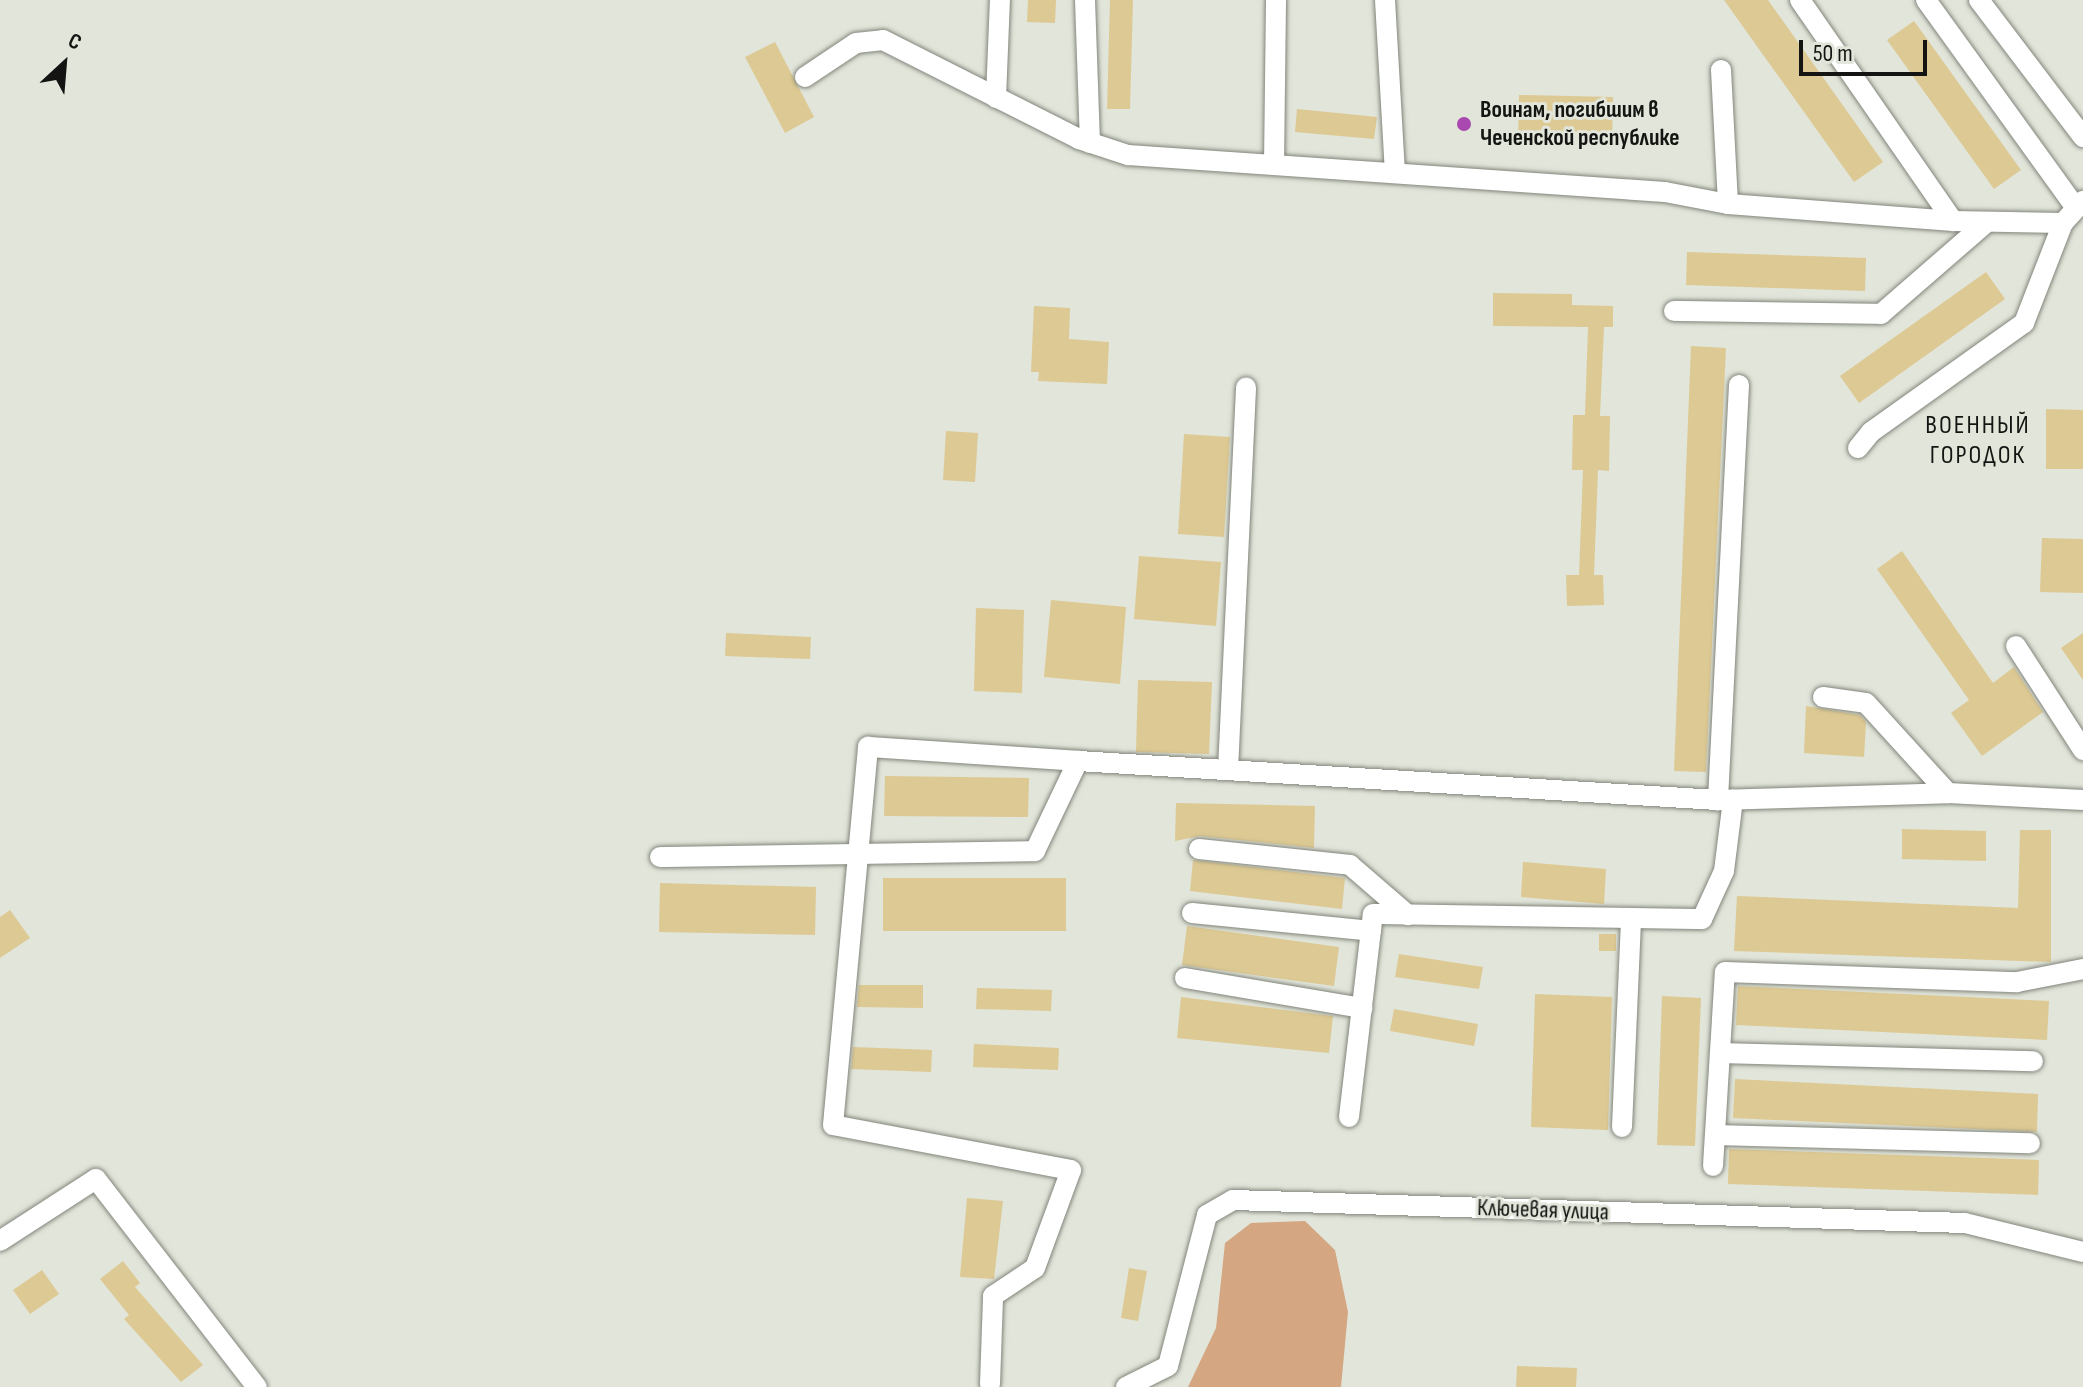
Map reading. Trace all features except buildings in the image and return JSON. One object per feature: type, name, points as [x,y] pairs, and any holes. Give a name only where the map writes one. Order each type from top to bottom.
[{"type":"street","points":[[996,98],[1000,0]]},
{"type":"street","points":[[1085,0],[1090,143]]},
{"type":"street","points":[[1274,165],[1276,0]]},
{"type":"street","points":[[1385,0],[1395,173]]},
{"type":"street","points":[[1800,0],[1953,221]]},
{"type":"street","points":[[1926,0],[2074,211]]},
{"type":"street","points":[[1979,0],[2083,137]]},
{"type":"street","points":[[805,77],[856,43],[883,40],[1090,143],[1128,155],[1663,191],[1728,204],[1953,221],[1987,222],[2074,211]]},
{"type":"street","points":[[1721,70],[1728,204]]},
{"type":"street","points":[[1858,448],[1871,432],[2024,323],[2074,211]]},
{"type":"street","points":[[1674,311],[1881,314],[1987,222]]},
{"type":"street","points":[[1349,1117],[1373,914],[1702,919],[1724,871],[1739,385]]},
{"type":"street","points":[[1228,770],[1246,387]]},
{"type":"street","points":[[2016,646],[2083,750]]},
{"type":"street","points":[[1823,697],[1866,703],[1948,793]]},
{"type":"street","points":[[990,1384],[993,1296],[1035,1268],[1071,1170],[833,1125],[854,854],[868,747],[1726,800],[1948,793],[2083,800]]},
{"type":"street","points":[[660,857],[1035,851],[1078,761]]},
{"type":"street","points":[[1199,849],[1350,865],[1408,915]]},
{"type":"street","points":[[1192,913],[1371,931]]},
{"type":"street","points":[[1622,1127],[1631,918]]},
{"type":"street","points":[[1713,1166],[1725,972],[2017,982],[2083,969]]},
{"type":"street","points":[[1185,978],[1362,1008]]},
{"type":"street","points":[[1720,1053],[2033,1061]]},
{"type":"street","points":[[1715,1135],[2030,1143]]},
{"type":"street","points":[[0,1241],[96,1179],[257,1387]]},
{"type":"street","name":"Ключевая улица","points":[[1126,1387],[1168,1366],[1207,1215],[1233,1200],[1965,1223],[2083,1252]]},
{"type":"shaded area","points":[[1305,1221],[1335,1250],[1348,1312],[1341,1387],[1188,1387],[1216,1328],[1225,1243],[1251,1223]]},
{"type":"place","name":"Воинам, погибшим в Чеченской республике","points":[[1464,124]]},
{"type":"district","name":"ВОЕННЫЙ ГОРОДОК","points":[[1978,441]]}]
